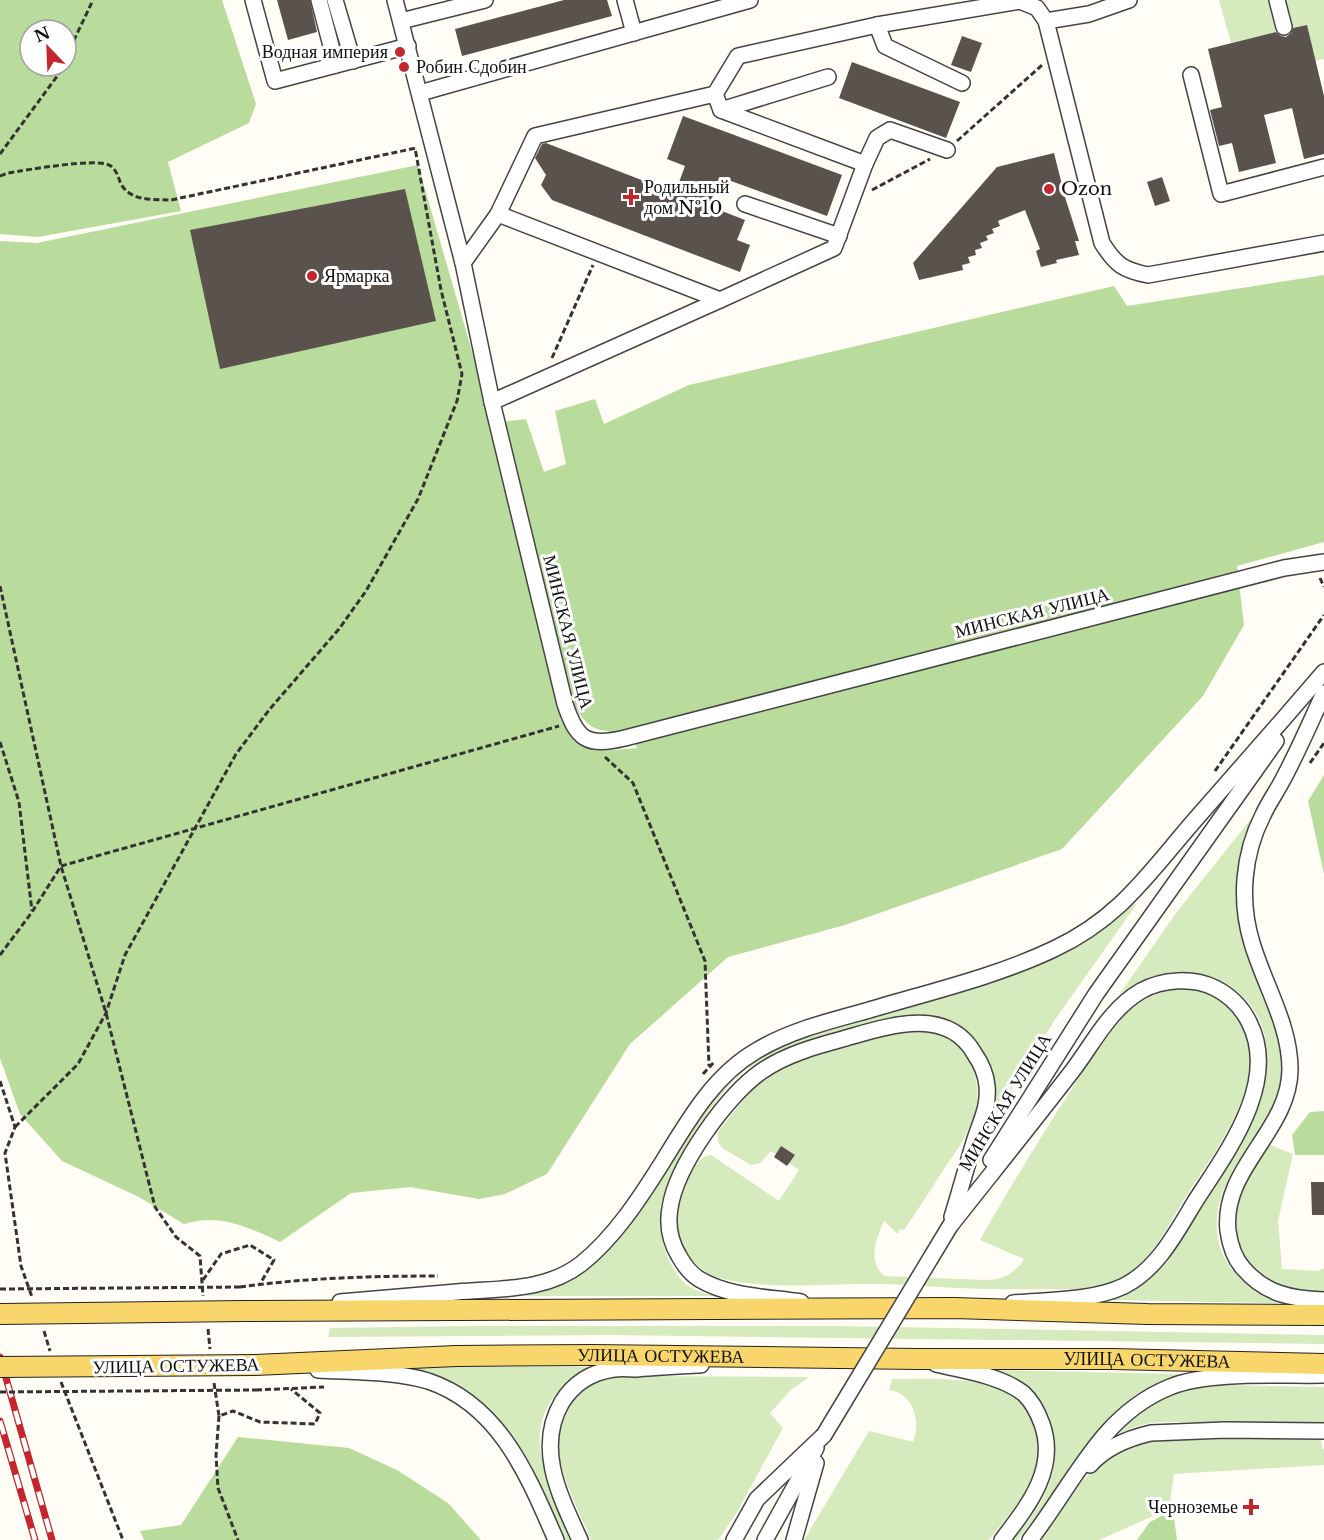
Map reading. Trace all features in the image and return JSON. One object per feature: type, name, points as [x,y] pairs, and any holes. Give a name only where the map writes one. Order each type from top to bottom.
[{"type":"main road","points":[[0,1314],[954,1308],[1147,1314],[1324,1315]]},
{"type":"main road","name":"УЛИЦА ОСТУЖЕВА","points":[[0,1367],[255,1365],[468,1355],[1112,1359],[1324,1364]]},
{"type":"street","points":[[253,0],[275,81],[408,46]]},
{"type":"street","points":[[319,0],[336,65]]},
{"type":"street","points":[[335,0],[353,61]]},
{"type":"street","name":"МИНСКАЯ УЛИЦА","points":[[395,0],[463,263],[492,402],[571,723],[584,738],[602,741],[625,738],[1284,568],[1321,564]]},
{"type":"street","points":[[401,21],[434,6],[485,0]]},
{"type":"street","points":[[625,0],[634,33]]},
{"type":"street","points":[[420,93],[750,0]]},
{"type":"street","points":[[1047,21],[1086,15],[1129,0]]},
{"type":"street","points":[[1277,0],[1284,27]]},
{"type":"street","points":[[463,263],[498,214],[535,136],[715,94],[738,56],[877,25],[1020,1],[1037,8],[1047,21],[1101,243],[1112,260],[1130,271],[1148,276],[1324,243]]},
{"type":"street","points":[[877,25],[885,46],[962,83]]},
{"type":"street","points":[[1191,75],[1221,194],[1324,167]]},
{"type":"street","points":[[720,110],[828,77]]},
{"type":"street","points":[[715,94],[720,110]]},
{"type":"street","points":[[720,110],[865,164]]},
{"type":"street","points":[[492,402],[834,248],[877,138],[890,130],[947,150]]},
{"type":"street","points":[[745,204],[839,236]]},
{"type":"street","points":[[498,214],[720,300]]},
{"type":"street","points":[[243,1311],[460,1291],[512,1289],[549,1281],[568,1273],[582,1264],[603,1243],[643,1193],[702,1101],[735,1066],[776,1040],[834,1020],[1009,968],[1051,951],[1085,933],[1144,882],[1324,673]]},
{"type":"street","name":"МИНСКАЯ УЛИЦА","points":[[765,1540],[824,1435],[950,1226],[1096,994],[1324,673]]},
{"type":"street","points":[[1324,693],[1281,783],[1262,816],[1246,865],[1245,885],[1249,933],[1283,1027],[1288,1046],[1290,1070],[1288,1089],[1280,1111],[1233,1190],[1227,1218],[1229,1241],[1237,1261],[1251,1278],[1270,1292],[1282,1296],[1299,1300],[1324,1300]]},
{"type":"street","points":[[950,1226],[1075,1068],[1119,1007],[1142,991],[1167,982],[1188,981],[1209,985],[1227,994],[1242,1008],[1258,1049],[1259,1068],[1246,1115],[1230,1145],[1152,1265],[1126,1285],[1096,1295],[954,1308]]},
{"type":"street","points":[[845,1308],[736,1293],[715,1287],[697,1278],[684,1265],[674,1247],[669,1228],[670,1207],[685,1167],[710,1126],[733,1097],[760,1072],[778,1061],[824,1044],[904,1024],[924,1022],[951,1030],[969,1043],[982,1065],[985,1076],[986,1112],[975,1137],[950,1226]]},
{"type":"street","points":[[580,1540],[554,1476],[549,1444],[554,1418],[568,1393],[578,1383],[614,1369],[800,1358]]},
{"type":"street","points":[[918,1359],[1004,1383],[1023,1394],[1039,1416],[1047,1444],[1043,1476],[1027,1505],[1002,1540]]},
{"type":"street","points":[[255,1365],[387,1374],[426,1380],[456,1394],[475,1406],[494,1425],[509,1445],[524,1469],[556,1540]]},
{"type":"street","points":[[1030,1540],[1105,1435],[1129,1411],[1150,1396],[1190,1382],[1226,1377],[1324,1375]]},
{"type":"street","points":[[1061,1496],[1096,1458],[1140,1436],[1180,1431],[1324,1431]]},
{"type":"street","points":[[734,1540],[757,1499],[824,1435]]},
{"type":"street","points":[[794,1540],[824,1435]]},
{"type":"path","points":[[78,32],[93,0]]},
{"type":"path","points":[[852,201],[947,150],[1054,54]]},
{"type":"path","points":[[0,154],[56,78]]},
{"type":"path","points":[[0,176],[87,163],[108,165],[116,172],[123,187],[130,194],[140,198],[171,200],[434,144]]},
{"type":"path","points":[[15,1127],[78,1064],[106,1013],[125,955],[236,754],[269,710],[339,629],[366,591],[418,499],[457,401],[462,374],[441,290],[416,148]]},
{"type":"path","points":[[543,379],[599,253]]},
{"type":"path","points":[[0,586],[61,866],[106,1013],[155,1207],[176,1237],[200,1256],[202,1282],[221,1254],[250,1245],[274,1260],[260,1284]]},
{"type":"path","points":[[0,955],[32,912],[61,866],[571,723]]},
{"type":"path","points":[[584,738],[633,783],[705,961],[709,1066]]},
{"type":"path","points":[[0,742],[19,802],[32,912]]},
{"type":"path","points":[[0,1289],[240,1287]]},
{"type":"path","points":[[0,1392],[256,1390],[333,1387]]},
{"type":"path","points":[[291,1389],[320,1413]]},
{"type":"path","points":[[219,1416],[216,1455],[218,1488],[238,1540]]},
{"type":"green space","points":[[0,0],[222,0],[256,104],[249,123],[168,162],[181,211],[38,237],[0,234]]},
{"type":"green space","points":[[1219,0],[1324,0],[1324,59],[1315,61],[1306,25],[1231,43]]},
{"type":"green space","points":[[418,165],[493,424],[561,709],[574,739],[613,750],[637,748],[630,731],[607,731],[592,727],[581,716],[569,697],[501,422],[526,419],[544,472],[566,464],[555,411],[595,399],[604,424],[689,385],[1114,286],[1127,306],[1324,275],[1324,542],[1237,566],[1244,625],[1203,696],[1062,849],[845,925],[728,957],[630,1044],[547,1174],[505,1194],[479,1199],[410,1187],[351,1193],[280,1242],[233,1223],[209,1220],[184,1224],[139,1197],[62,1161],[20,1114],[0,1058],[0,241],[37,243]]},
{"type":"green space","points":[[1324,775],[1324,874],[1308,801]]},
{"type":"green space","points":[[1254,815],[1240,858],[1237,878],[1238,919],[1249,960],[1277,1032],[1282,1064],[1280,1087],[1272,1108],[1225,1186],[1218,1207],[1217,1230],[1223,1254],[1236,1274],[1245,1283],[1277,1303],[1110,1300],[1134,1291],[1160,1267],[1241,1145],[1265,1083],[1267,1057],[1262,1027],[1246,1000],[1221,981],[1191,972],[1166,973],[1138,983],[1119,995],[1176,913]]},
{"type":"green space","points":[[1133,903],[1136,905],[1054,1021],[995,1116],[993,1115],[995,1086],[983,1050],[973,1036],[945,1018],[919,1015],[895,1018],[808,1041],[759,1062],[732,1082],[695,1132],[666,1187],[661,1203],[660,1227],[664,1247],[672,1266],[690,1287],[716,1296],[524,1296],[544,1291],[570,1278],[710,1099],[743,1066],[761,1055],[808,1034],[1034,965],[1078,943]]},
{"type":"green space","points":[[1184,988],[1201,991],[1215,997],[1237,1019],[1247,1041],[1250,1064],[1246,1087],[1227,1132],[1160,1240],[1140,1265],[1122,1278],[1109,1284],[1087,1289],[975,1289],[888,1284],[798,1286],[758,1284],[711,1275],[691,1259],[682,1244],[677,1228],[681,1197],[691,1174],[704,1157],[711,1155],[779,1201],[799,1170],[771,1151],[760,1163],[751,1165],[722,1148],[719,1143],[718,1132],[760,1083],[786,1067],[811,1057],[899,1032],[926,1032],[952,1041],[967,1056],[973,1068],[976,1083],[976,1109],[963,1140],[904,1230],[900,1229],[898,1234],[884,1221],[876,1243],[874,1257],[876,1263],[884,1276],[985,1280],[1008,1275],[1017,1269],[1024,1259],[980,1240],[1025,1163],[1094,1051],[1113,1026],[1134,1007],[1149,998],[1166,991]]},
{"type":"green space","points":[[1324,1111],[1324,1155],[1295,1155],[1292,1135],[1310,1112]]},
{"type":"green space","points":[[1270,1145],[1293,1154],[1278,1221],[1282,1269],[1318,1271],[1324,1268],[1324,1293],[1289,1289],[1268,1281],[1250,1265],[1238,1240],[1236,1211],[1239,1197],[1252,1170]]},
{"type":"green space","points":[[836,1326],[1324,1335],[1324,1344],[610,1335],[328,1337],[330,1328]]},
{"type":"green space","points":[[402,1366],[587,1367],[559,1391],[547,1408],[541,1427],[540,1446],[543,1465],[573,1540],[563,1540],[523,1452],[507,1428],[488,1407],[465,1390],[437,1376]]},
{"type":"green space","points":[[989,1370],[1179,1374],[1135,1395],[1118,1409],[1018,1540],[1013,1540],[1043,1498],[1055,1457],[1054,1438],[1049,1419],[1040,1403],[1027,1389],[1010,1378]]},
{"type":"green space","points":[[615,1376],[809,1377],[792,1389],[770,1413],[783,1428],[736,1514],[718,1540],[591,1540],[562,1468],[558,1445],[559,1423],[568,1404],[586,1388]]},
{"type":"green space","points":[[892,1379],[944,1379],[981,1383],[998,1388],[1012,1396],[1028,1412],[1037,1439],[1038,1455],[1035,1471],[1021,1499],[989,1540],[804,1540],[869,1431],[913,1442],[916,1417],[910,1402],[898,1392],[889,1390]]},
{"type":"green space","points":[[1227,1385],[1324,1387],[1324,1422],[1158,1422],[1116,1434],[1141,1411],[1166,1397],[1193,1389]]},
{"type":"green space","points":[[1307,1436],[1321,1439],[1322,1449],[1324,1449],[1324,1465],[1174,1474],[1169,1509],[1099,1540],[1040,1540],[1091,1472],[1101,1462],[1132,1445],[1169,1438]]},
{"type":"green space","points":[[238,1437],[349,1448],[397,1470],[448,1503],[481,1540],[144,1540],[140,1531],[181,1525]]},
{"type":"green space","points":[[1173,1510],[1177,1540],[1137,1540],[1150,1522]]},
{"type":"building","points":[[277,0],[310,0],[317,32],[288,40]]},
{"type":"building","points":[[564,0],[607,0],[612,16],[462,56],[455,29]]},
{"type":"building","points":[[1307,25],[1324,96],[1324,154],[1304,159],[1292,108],[1264,115],[1276,163],[1239,172],[1232,143],[1219,146],[1210,110],[1222,107],[1208,49],[1276,32],[1286,37],[1293,28]]},
{"type":"building","points":[[962,36],[982,43],[971,72],[951,65]]},
{"type":"building","points":[[852,62],[960,102],[946,138],[839,98]]},
{"type":"building","name":"Родильный дом №10","points":[[683,116],[842,175],[827,216],[720,177],[709,206],[745,220],[737,240],[750,245],[740,272],[552,200],[541,185],[546,175],[535,158],[542,144],[546,143],[675,193],[685,166],[667,159]]},
{"type":"building","points":[[1054,153],[1079,241],[1075,241],[1079,255],[1056,260],[1057,263],[1041,267],[1036,251],[1040,249],[1025,210],[998,221],[1000,226],[992,229],[994,233],[986,236],[988,240],[980,243],[982,248],[975,250],[976,255],[968,257],[970,263],[962,265],[963,270],[919,280],[913,263],[997,167]]},
{"type":"building","points":[[1162,177],[1170,201],[1155,206],[1147,182]]},
{"type":"building","name":"Ярмарка","points":[[405,189],[436,321],[220,369],[190,230]]},
{"type":"building","points":[[781,1146],[795,1155],[787,1166],[774,1157]]},
{"type":"building","points":[[1311,1182],[1324,1182],[1324,1215],[1312,1215]]},
{"type":"railway","points":[[0,1357],[52,1540]]},
{"type":"railway","points":[[0,1421],[35,1540]]},
{"type":"place","name":"Водная империя","points":[[400,52]]},
{"type":"place","name":"Робин Сдобин","points":[[404,67]]},
{"type":"place","name":"Ozon","points":[[1049,189]]},
{"type":"place","name":"Родильный дом №10","points":[[631,197]]},
{"type":"place","name":"Ярмарка","points":[[312,276]]},
{"type":"place","name":"Черноземье","points":[[1251,1507]]}]
